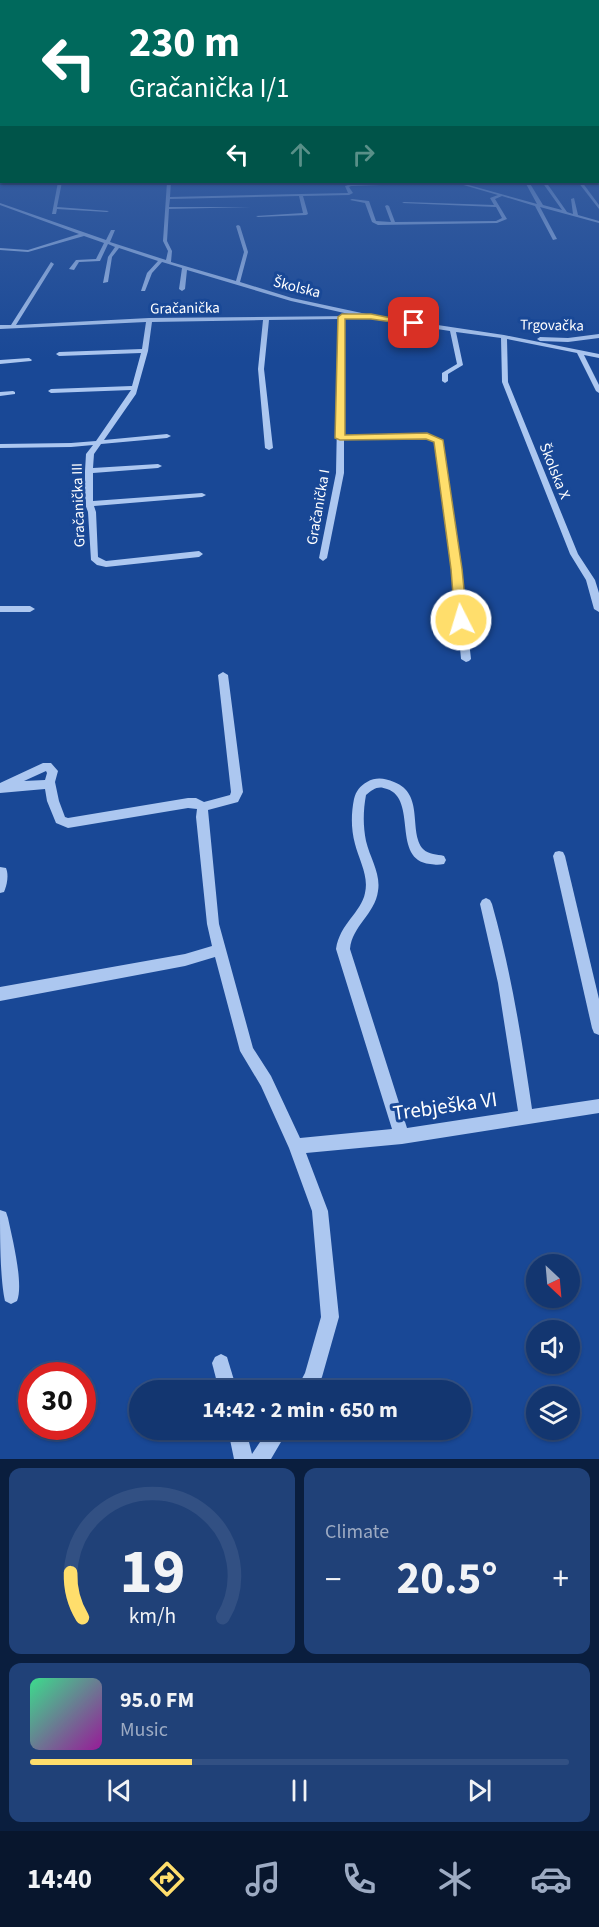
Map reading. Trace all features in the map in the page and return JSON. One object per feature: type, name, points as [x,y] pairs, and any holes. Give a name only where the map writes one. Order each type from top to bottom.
[{"type":"street","name":"Školska","points":[[56,223],[118,246],[291,299],[371,316],[504,337],[599,356]]},
{"type":"street","points":[[143,290],[147,274],[152,266],[165,261],[170,251],[165,241],[167,223]]},
{"type":"street","points":[[548,223],[555,239]]},
{"type":"street","points":[[238,226],[246,252],[238,282]]},
{"type":"street","points":[[72,269],[78,261],[98,260],[113,231]]},
{"type":"street","points":[[0,249],[28,251],[84,234]]},
{"type":"street","points":[[105,282],[110,257],[118,246]]},
{"type":"street","points":[[12,327],[51,264]]},
{"type":"street","points":[[182,289],[185,267]]},
{"type":"street","name":"Gračanička","points":[[0,327],[149,320],[371,316]]},
{"type":"street","name":"Gračanička I","points":[[323,558],[340,473],[342,317]]},
{"type":"street","points":[[266,318],[261,369],[270,448]]},
{"type":"street","name":"Gračanička III","points":[[149,320],[145,351],[133,394],[97,441],[90,454],[89,504],[92,512],[96,561],[106,564],[199,554]]},
{"type":"street","points":[[445,381],[445,373],[460,365],[453,329]]},
{"type":"street","name":"Trgovačka","points":[[504,337],[568,340],[599,336]]},
{"type":"street","name":"Školska X","points":[[504,337],[505,382],[574,554],[593,582],[599,609]]},
{"type":"street","points":[[60,354],[145,351]]},
{"type":"street","points":[[580,353],[599,391]]},
{"type":"street","points":[[0,362],[29,360]]},
{"type":"street","points":[[51,391],[133,388]]},
{"type":"street","points":[[0,394],[13,393]]},
{"type":"street","points":[[0,446],[71,445],[167,436]]},
{"type":"street","points":[[340,438],[427,436],[438,440],[457,569],[466,659]]},
{"type":"street","points":[[88,471],[158,466]]},
{"type":"street","points":[[89,504],[202,495]]},
{"type":"street","points":[[0,609],[30,609]]},
{"type":"street","points":[[1,788],[47,766],[53,771],[50,783],[55,812],[60,820],[69,823],[188,803],[196,803],[202,807],[234,800],[237,792],[223,675]]},
{"type":"street","points":[[402,1136],[343,949],[343,939],[372,893],[372,881],[359,836],[357,811],[361,793],[376,782],[398,787],[406,798],[414,844],[421,856],[431,861],[440,860]]},
{"type":"street","points":[[1,788],[50,783]]},
{"type":"street","points":[[202,807],[201,818],[213,924],[247,1052],[266,1081],[296,1146],[320,1211],[330,1317],[312,1380]]},
{"type":"street","points":[[559,856],[599,1028]]},
{"type":"street","points":[[0,888],[2,872]]},
{"type":"street","points":[[486,904],[499,950],[526,1117]]},
{"type":"street","points":[[0,994],[185,960],[219,950]]},
{"type":"street","name":"Trebješka VI","points":[[296,1146],[402,1136],[599,1106]]},
{"type":"street","points":[[0,1218],[11,1295]]},
{"type":"street","points":[[221,1363],[225,1380]]},
{"type":"street","points":[[239,1440],[244,1459]]},
{"type":"street","points":[[260,1459],[272,1440]]},
{"type":"route","points":[[414,323],[371,316],[342,317],[340,438],[427,436],[438,440],[457,569],[461,620]]}]
